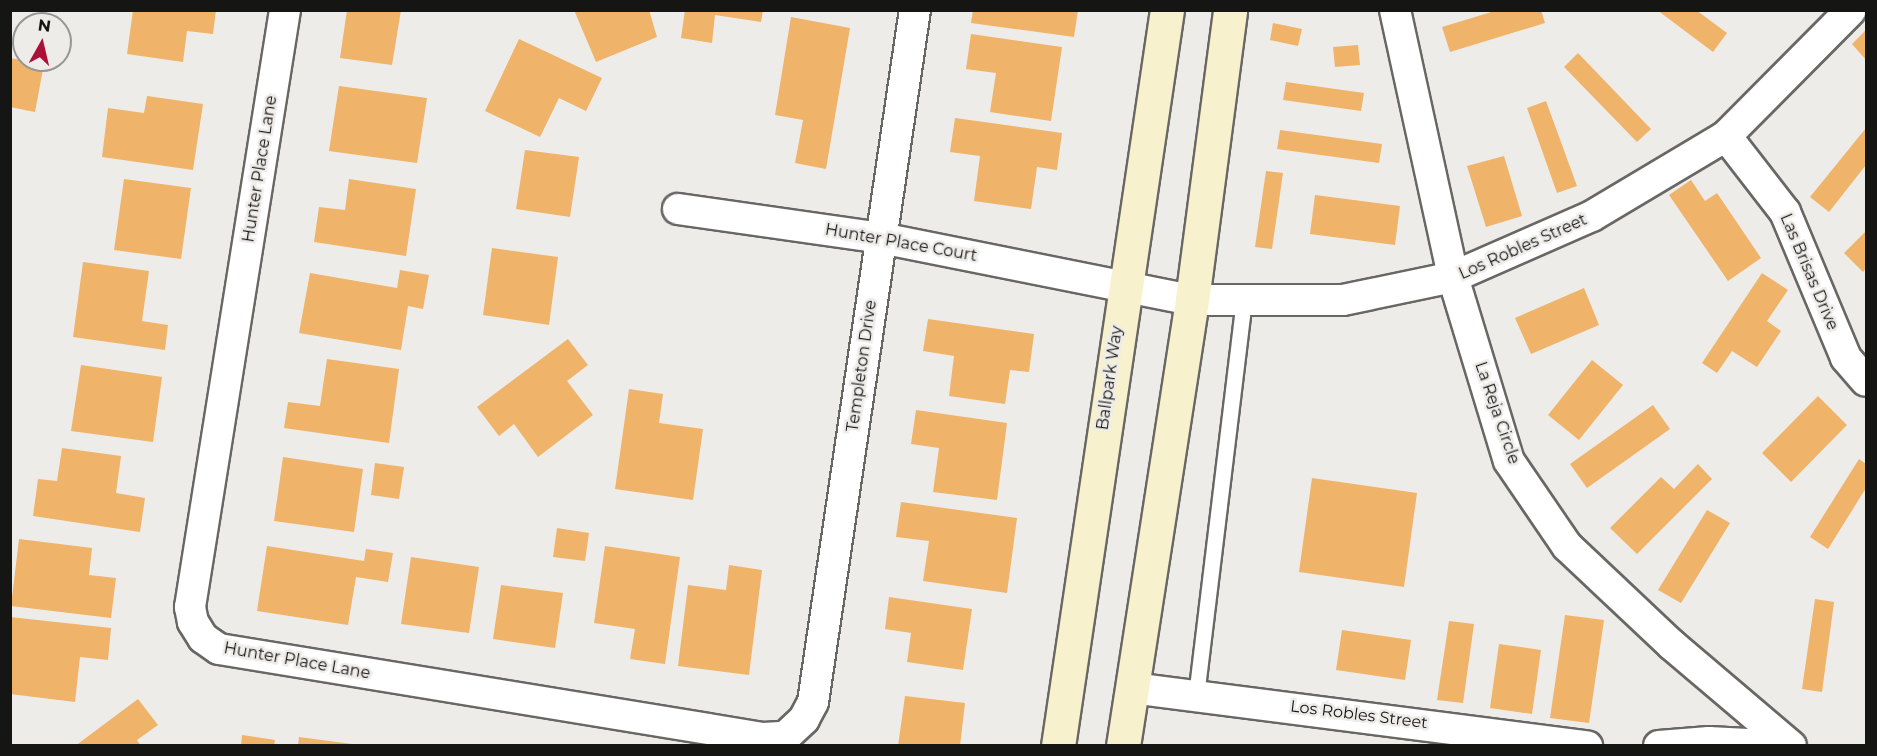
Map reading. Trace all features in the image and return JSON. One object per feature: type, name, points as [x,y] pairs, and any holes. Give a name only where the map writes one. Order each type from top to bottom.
[{"type":"main road","name":"Ballpark Way","points":[[1058,746],[1124,285],[1167,10]]},
{"type":"main road","points":[[1123,746],[1192,300],[1230,10]]},
{"type":"street","name":"Hunter Place Lane","points":[[285,10],[190,607],[193,622],[203,638],[219,649],[763,738],[785,737],[804,719]]},
{"type":"street","name":"Templeton Drive","points":[[804,719],[813,702],[915,10]]},
{"type":"street","name":"La Reja Circle","points":[[1395,10],[1453,277],[1509,461],[1567,546],[1672,645],[1789,746]]},
{"type":"street","name":"Los Robles Street","points":[[1124,285],[1192,300],[1343,300],[1453,277],[1592,216],[1726,136],[1851,10]]},
{"type":"street","name":"Las Brisas Drive","points":[[1726,136],[1785,212],[1846,358],[1866,381]]},
{"type":"street","name":"Hunter Place Court","points":[[678,209],[881,238],[1124,285]]},
{"type":"street","name":"Los Robles Street","points":[[1132,688],[1587,746]]},
{"type":"street","points":[[1659,746],[1709,742],[1789,746]]},
{"type":"lane","points":[[1196,696],[1244,300]]},
{"type":"building","points":[[133,10],[216,10],[213,34],[187,31],[183,62],[127,54]]},
{"type":"building","points":[[347,10],[401,10],[392,65],[340,58]]},
{"type":"building","points":[[574,10],[649,10],[657,37],[596,62]]},
{"type":"building","points":[[685,10],[763,10],[761,22],[715,15],[712,43],[681,38]]},
{"type":"building","points":[[973,10],[1078,10],[1074,37],[971,23]]},
{"type":"building","points":[[1498,10],[1541,10],[1545,23],[1450,52],[1442,27]]},
{"type":"building","points":[[1657,10],[1696,10],[1727,33],[1713,52]]},
{"type":"building","points":[[791,17],[850,28],[826,169],[795,163],[803,120],[775,115]]},
{"type":"building","points":[[1273,23],[1302,29],[1298,46],[1270,40]]},
{"type":"building","points":[[1866,30],[1866,60],[1852,44]]},
{"type":"building","points":[[971,34],[1062,47],[1051,121],[990,112],[996,73],[966,69]]},
{"type":"building","points":[[519,39],[602,78],[586,111],[559,98],[540,137],[485,111]]},
{"type":"building","points":[[1358,45],[1360,65],[1335,67],[1333,47]]},
{"type":"building","points":[[1578,53],[1651,129],[1637,142],[1564,67]]},
{"type":"building","points":[[10,58],[12,58],[12,72],[42,72],[35,112],[10,107]]},
{"type":"building","points":[[1286,82],[1364,93],[1361,111],[1283,100]]},
{"type":"building","points":[[339,86],[427,98],[417,163],[329,151]]},
{"type":"building","points":[[147,96],[203,104],[193,170],[102,157],[108,108],[144,113]]},
{"type":"building","points":[[1546,101],[1577,186],[1557,193],[1527,108]]},
{"type":"building","points":[[955,118],[1062,133],[1057,170],[1037,167],[1031,209],[974,201],[980,156],[950,152]]},
{"type":"building","points":[[1866,128],[1866,165],[1829,212],[1810,197]]},
{"type":"building","points":[[1280,130],[1382,144],[1379,163],[1277,149]]},
{"type":"building","points":[[525,150],[579,157],[570,217],[516,209]]},
{"type":"building","points":[[1504,156],[1522,216],[1486,227],[1467,166]]},
{"type":"building","points":[[1266,171],[1283,173],[1272,249],[1255,247]]},
{"type":"building","points":[[124,179],[191,188],[181,259],[114,250]]},
{"type":"building","points":[[349,179],[416,189],[406,256],[314,242],[319,207],[345,210]]},
{"type":"building","points":[[1691,180],[1705,201],[1717,193],[1761,258],[1728,281],[1669,195]]},
{"type":"building","points":[[1315,195],[1400,206],[1395,245],[1310,234]]},
{"type":"building","points":[[1866,231],[1866,268],[1863,272],[1844,253]]},
{"type":"building","points":[[492,248],[558,257],[549,325],[483,315]]},
{"type":"building","points":[[83,262],[149,271],[142,321],[168,325],[165,350],[73,337]]},
{"type":"building","points":[[400,270],[429,275],[423,309],[408,306],[401,350],[299,333],[310,273],[397,288]]},
{"type":"building","points":[[1762,273],[1788,290],[1767,321],[1781,331],[1757,367],[1732,351],[1717,373],[1702,363]]},
{"type":"building","points":[[1584,288],[1599,325],[1531,354],[1515,318]]},
{"type":"building","points":[[928,319],[1034,334],[1029,372],[1010,370],[1005,404],[949,396],[954,356],[923,351]]},
{"type":"building","points":[[568,339],[588,365],[567,381],[593,415],[538,457],[514,424],[499,436],[477,407]]},
{"type":"building","points":[[327,359],[399,369],[389,443],[284,428],[288,402],[320,406]]},
{"type":"building","points":[[1592,360],[1623,385],[1579,440],[1548,415]]},
{"type":"building","points":[[81,365],[162,377],[153,442],[71,431]]},
{"type":"building","points":[[629,389],[663,394],[659,423],[703,429],[693,500],[615,489]]},
{"type":"building","points":[[1818,396],[1847,425],[1791,482],[1762,453]]},
{"type":"building","points":[[1653,405],[1670,429],[1587,488],[1570,464]]},
{"type":"building","points":[[916,410],[1007,423],[997,500],[933,492],[939,448],[911,444]]},
{"type":"building","points":[[62,448],[121,456],[116,493],[145,498],[140,532],[33,516],[38,479],[57,481]]},
{"type":"building","points":[[283,457],[363,469],[354,532],[274,521]]},
{"type":"building","points":[[1859,459],[1866,464],[1866,488],[1828,549],[1810,537]]},
{"type":"building","points":[[375,463],[404,467],[399,499],[371,495]]},
{"type":"building","points":[[1698,464],[1712,479],[1637,554],[1610,528],[1661,477],[1674,489]]},
{"type":"building","points":[[1312,478],[1417,493],[1404,587],[1299,572]]},
{"type":"building","points":[[901,502],[1017,518],[1007,593],[923,581],[929,541],[896,537]]},
{"type":"building","points":[[1707,510],[1730,523],[1681,603],[1658,590]]},
{"type":"building","points":[[557,528],[589,533],[585,561],[553,557]]},
{"type":"building","points":[[19,539],[92,548],[89,575],[116,578],[111,618],[11,606]]},
{"type":"building","points":[[267,546],[364,561],[366,549],[393,553],[388,582],[356,577],[348,625],[257,611]]},
{"type":"building","points":[[605,546],[680,557],[665,664],[630,659],[635,629],[594,623]]},
{"type":"building","points":[[411,557],[479,567],[469,633],[401,624]]},
{"type":"building","points":[[729,565],[762,570],[749,675],[678,666],[688,585],[726,590]]},
{"type":"building","points":[[501,585],[563,593],[555,648],[493,639]]},
{"type":"building","points":[[889,597],[972,609],[963,670],[907,662],[911,633],[885,629]]},
{"type":"building","points":[[1815,599],[1834,602],[1822,692],[1802,689]]},
{"type":"building","points":[[1565,615],[1604,620],[1589,723],[1550,718]]},
{"type":"building","points":[[10,617],[111,628],[108,660],[80,657],[75,702],[10,694]]},
{"type":"building","points":[[1449,621],[1474,624],[1463,703],[1437,700]]},
{"type":"building","points":[[1342,630],[1411,640],[1405,680],[1336,670]]},
{"type":"building","points":[[1499,644],[1541,650],[1532,714],[1490,708]]},
{"type":"building","points":[[905,696],[965,703],[960,746],[898,746]]},
{"type":"building","points":[[138,699],[158,725],[137,740],[141,746],[75,746]]},
{"type":"building","points":[[242,735],[275,740],[274,746],[241,746]]},
{"type":"building","points":[[299,737],[352,744],[352,746],[298,746]]}]
